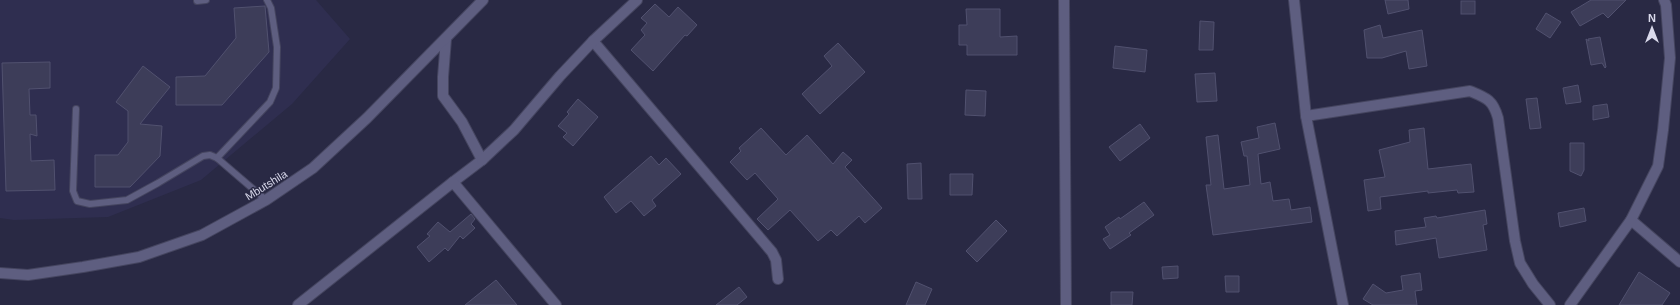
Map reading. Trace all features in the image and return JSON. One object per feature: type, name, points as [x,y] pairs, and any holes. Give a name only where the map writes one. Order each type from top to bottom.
[{"type":"street","name":"Mbutshila","points":[[0,273],[28,275],[139,257],[202,235],[266,200],[314,168],[367,118],[483,0]]},
{"type":"street","points":[[298,305],[482,160],[514,130],[560,76],[593,41],[637,0]]},
{"type":"street","points":[[1064,0],[1066,305]]},
{"type":"street","points":[[1294,0],[1306,116],[1343,305]]},
{"type":"street","points":[[1570,305],[1631,220],[1658,166],[1670,58],[1666,5],[1664,0]]},
{"type":"street","points":[[446,39],[443,96],[462,122],[482,160]]},
{"type":"street","points":[[593,41],[772,252],[776,260],[778,280]]},
{"type":"street","points":[[1306,116],[1470,91],[1485,97],[1494,105],[1498,118],[1515,241],[1520,263],[1533,284],[1550,305]]},
{"type":"street","points":[[453,182],[556,305]]},
{"type":"street","points":[[1631,220],[1680,262]]},
{"type":"lane","points":[[196,1],[206,0]]},
{"type":"lane","points":[[217,158],[270,102],[276,88],[277,47],[271,8],[267,0]]},
{"type":"lane","points":[[76,109],[73,191],[77,201],[90,204],[127,200],[203,156],[210,155],[217,158],[266,200]]},
{"type":"shaded area","points":[[0,0],[316,0],[350,39],[292,104],[201,180],[108,217],[14,220],[0,218]]},
{"type":"building","points":[[1385,0],[1408,0],[1409,9],[1388,14]]},
{"type":"building","points":[[1591,0],[1626,0],[1608,18],[1603,13],[1580,26],[1571,12]]},
{"type":"building","points":[[1461,1],[1475,1],[1475,14],[1461,14]]},
{"type":"building","points":[[655,4],[669,17],[678,7],[697,25],[687,36],[685,35],[653,71],[631,50],[645,35],[641,30],[647,23],[641,18]]},
{"type":"building","points":[[265,6],[269,52],[222,105],[176,105],[176,77],[205,76],[236,38],[234,8]]},
{"type":"building","points":[[966,9],[1000,9],[1000,37],[1017,36],[1017,55],[967,55],[967,45],[959,45],[959,25],[967,25]]},
{"type":"building","points":[[1546,13],[1561,22],[1550,38],[1536,29]]},
{"type":"building","points":[[1200,21],[1214,22],[1213,50],[1199,50]]},
{"type":"building","points":[[1380,25],[1383,38],[1422,30],[1427,66],[1409,69],[1406,51],[1382,58],[1367,58],[1364,30]]},
{"type":"building","points":[[1600,37],[1605,68],[1602,63],[1591,65],[1586,39],[1589,41],[1588,39]]},
{"type":"building","points":[[838,43],[865,72],[820,114],[802,94],[832,66],[824,56]]},
{"type":"building","points":[[1115,46],[1147,50],[1145,72],[1113,68]]},
{"type":"building","points":[[50,62],[50,88],[29,89],[30,115],[36,115],[37,136],[30,134],[31,161],[54,160],[55,190],[6,191],[2,63]]},
{"type":"building","points":[[143,66],[170,87],[140,124],[162,126],[160,156],[130,187],[95,187],[95,155],[118,155],[128,142],[128,111],[116,102]]},
{"type":"building","points":[[1215,73],[1217,101],[1197,102],[1195,74]]},
{"type":"building","points":[[1578,85],[1581,102],[1566,104],[1563,88]]},
{"type":"building","points":[[966,90],[986,91],[985,116],[965,115]]},
{"type":"building","points":[[1537,98],[1541,128],[1530,129],[1526,99]]},
{"type":"building","points":[[578,99],[598,117],[573,146],[563,137],[567,133],[558,126],[569,114],[567,112]]},
{"type":"building","points":[[1607,104],[1609,117],[1593,120],[1593,106]]},
{"type":"building","points":[[1275,123],[1280,149],[1258,154],[1261,184],[1270,182],[1273,201],[1289,199],[1291,210],[1310,207],[1312,222],[1213,235],[1206,185],[1211,185],[1206,137],[1218,135],[1224,189],[1250,185],[1247,156],[1244,156],[1241,142],[1259,138],[1257,127]]},
{"type":"building","points":[[1140,124],[1150,138],[1120,161],[1109,147]]},
{"type":"building","points":[[761,128],[786,155],[807,135],[833,164],[843,152],[852,160],[845,167],[882,208],[865,223],[859,216],[837,236],[831,230],[818,241],[790,210],[768,230],[757,219],[778,199],[755,173],[747,180],[730,162],[741,151],[739,148]]},
{"type":"building","points":[[1424,128],[1428,169],[1471,164],[1474,192],[1458,193],[1457,190],[1428,193],[1428,191],[1380,197],[1381,209],[1368,211],[1364,180],[1385,177],[1379,150],[1410,142],[1409,130]]},
{"type":"building","points":[[1570,143],[1584,143],[1584,170],[1581,176],[1570,171]]},
{"type":"building","points":[[651,156],[659,165],[666,158],[681,174],[652,200],[656,206],[644,216],[631,201],[616,213],[604,197]]},
{"type":"building","points":[[921,163],[922,199],[908,199],[907,164]]},
{"type":"building","points":[[950,174],[973,174],[972,195],[950,195]]},
{"type":"building","points":[[1144,202],[1154,215],[1129,233],[1131,235],[1110,249],[1103,239],[1110,235],[1105,227],[1119,217],[1120,219]]},
{"type":"building","points":[[1584,208],[1586,221],[1560,227],[1558,213]]},
{"type":"building","points":[[1485,210],[1487,224],[1483,225],[1487,250],[1439,258],[1436,238],[1396,245],[1395,231],[1426,227],[1424,218],[1436,216],[1437,218]]},
{"type":"building","points":[[471,214],[475,219],[471,224],[475,228],[463,239],[460,236],[448,251],[445,248],[429,262],[417,247],[430,236],[427,234],[438,222],[450,232]]},
{"type":"building","points":[[996,220],[1007,231],[977,262],[966,251]]},
{"type":"building","points":[[1178,266],[1178,278],[1163,279],[1162,267]]},
{"type":"building","points":[[1639,272],[1670,293],[1662,305],[1619,305]]},
{"type":"building","points":[[1420,273],[1422,290],[1415,291],[1417,305],[1373,305],[1363,299],[1373,284],[1386,293],[1403,290],[1401,276]]},
{"type":"building","points":[[1225,276],[1239,276],[1239,292],[1226,292]]},
{"type":"building","points":[[496,280],[517,305],[465,305]]},
{"type":"building","points":[[916,282],[932,289],[925,305],[906,305]]},
{"type":"building","points":[[739,287],[747,297],[737,305],[716,305]]},
{"type":"building","points":[[1111,292],[1133,292],[1132,305],[1111,305]]}]
